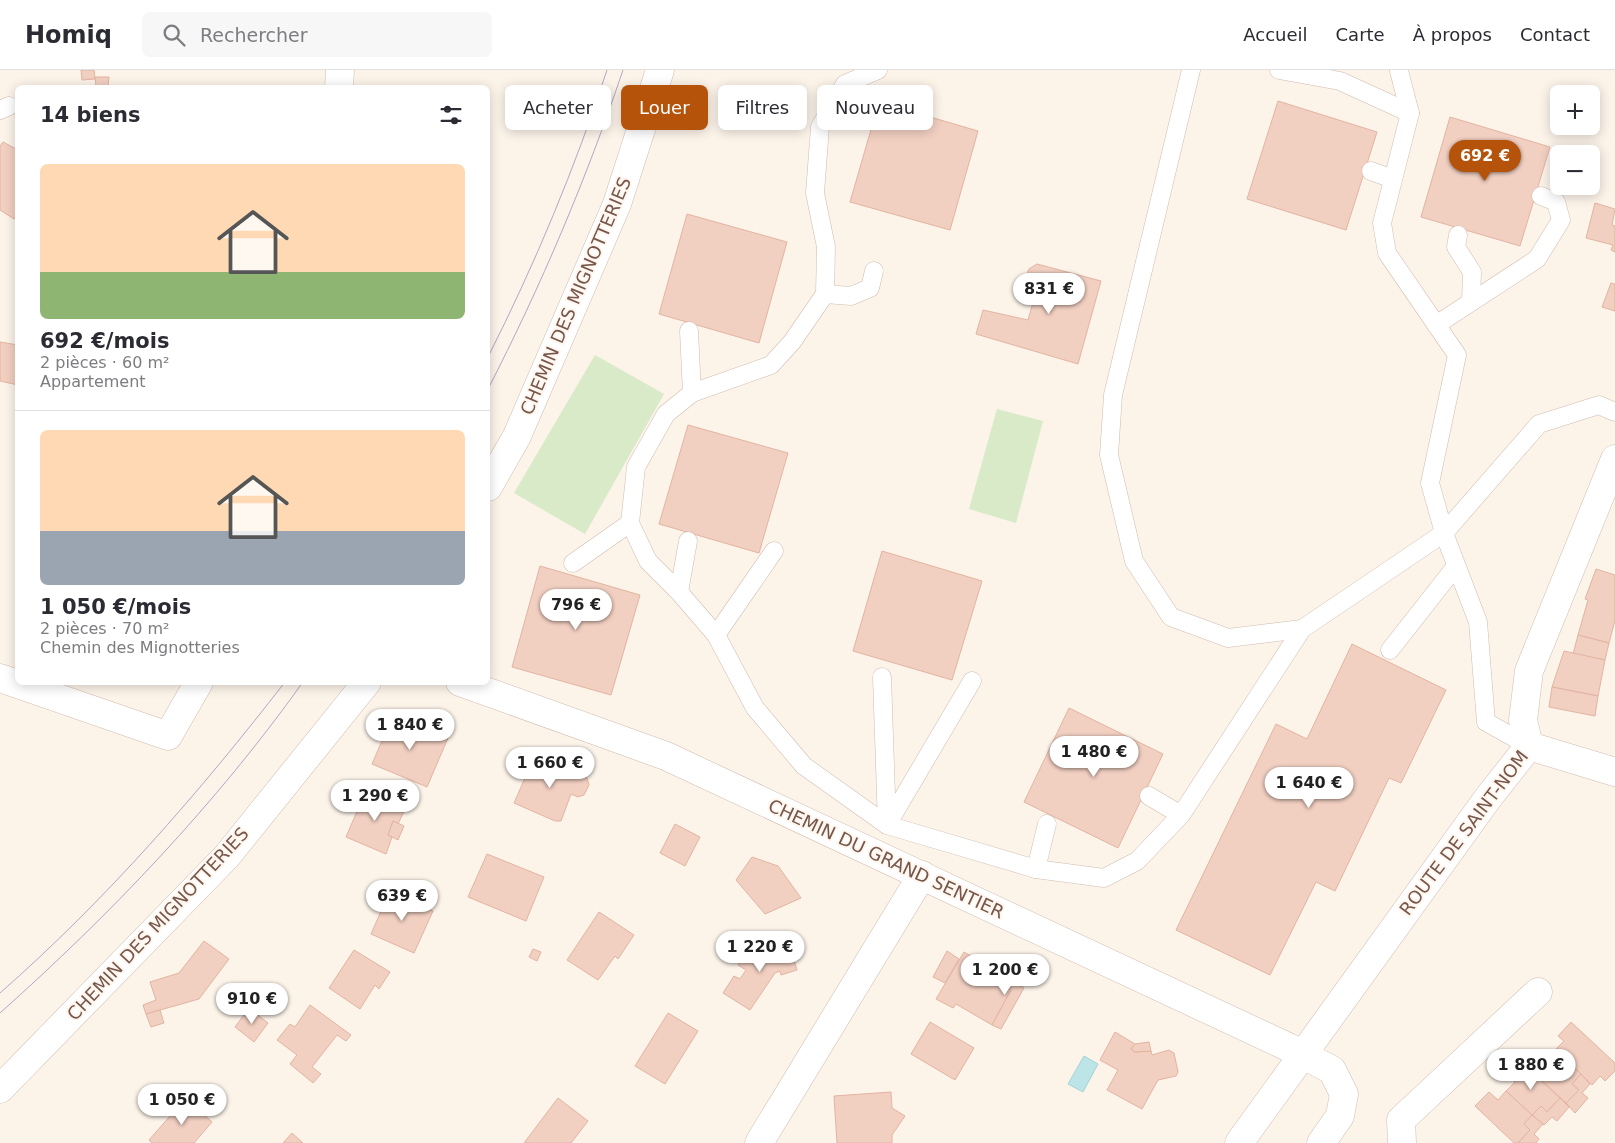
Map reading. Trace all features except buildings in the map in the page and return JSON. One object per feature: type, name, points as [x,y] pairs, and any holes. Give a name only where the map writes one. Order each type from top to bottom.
[{"type":"street","points":[[339,85],[340,70]]},
{"type":"street","name":"CHEMIN DES MIGNOTTERIES","points":[[490,483],[517,436],[618,204],[660,70]]},
{"type":"street","name":"ROUTE DE SAINT-NOM","points":[[1239,1143],[1482,806],[1529,746],[1523,720],[1529,671],[1615,459]]},
{"type":"street","points":[[0,678],[15,683]]},
{"type":"street","points":[[20,685],[168,736],[197,685]]},
{"type":"street","name":"CHEMIN DES MIGNOTTERIES","points":[[0,1089],[227,856],[365,685]]},
{"type":"street","name":"CHEMIN DU GRAND SENTIER","points":[[468,685],[666,756],[1288,1047],[1332,1070],[1344,1094],[1340,1116],[1321,1143]]},
{"type":"street","points":[[1529,746],[1615,772]]},
{"type":"street","points":[[759,1143],[922,875]]},
{"type":"street","points":[[1402,1143],[1401,1120],[1538,992]]},
{"type":"lane","points":[[878,70],[845,84],[820,127],[815,194],[826,247],[825,294],[792,342],[771,365],[692,393],[666,414],[636,466],[630,523],[648,561],[679,592],[716,635],[755,708],[804,766],[887,825],[1036,869],[1104,878],[1137,861],[1181,815],[1302,628],[1444,533],[1539,424],[1599,405],[1615,412]]},
{"type":"lane","points":[[1191,70],[1113,395],[1109,455],[1134,561],[1171,617],[1228,638],[1302,628]]},
{"type":"lane","points":[[1279,70],[1340,81],[1410,113]]},
{"type":"lane","points":[[1399,71],[1410,113],[1382,223],[1387,253],[1457,355],[1430,482],[1444,533],[1478,622],[1486,722],[1529,746]]},
{"type":"lane","points":[[1370,171],[1393,179]]},
{"type":"lane","points":[[1436,325],[1536,259],[1560,220],[1556,202],[1542,196]]},
{"type":"lane","points":[[1458,235],[1456,246],[1472,272],[1471,302]]},
{"type":"lane","points":[[825,294],[851,296],[870,288],[874,271]]},
{"type":"lane","points":[[689,331],[692,393]]},
{"type":"lane","points":[[573,563],[630,523]]},
{"type":"lane","points":[[679,592],[688,541]]},
{"type":"lane","points":[[716,635],[774,552]]},
{"type":"lane","points":[[1390,650],[1456,566]]},
{"type":"lane","points":[[882,677],[887,825]]},
{"type":"lane","points":[[887,825],[972,681]]},
{"type":"lane","points":[[1149,796],[1181,815]]},
{"type":"lane","points":[[1036,869],[1047,824]]},
{"type":"green space","points":[[595,355],[664,394],[585,534],[514,493]]},
{"type":"green space","points":[[997,409],[1043,421],[1016,523],[969,509]]},
{"type":"water","points":[[1084,1056],[1098,1064],[1083,1092],[1068,1084]]},
{"type":"tram line","points":[[490,353],[522,287],[553,215],[582,143],[607,70]]},
{"type":"tram line","points":[[490,385],[562,232],[594,152],[623,70]]},
{"type":"tram line","points":[[0,993],[77,921],[150,844],[185,805],[283,685]]},
{"type":"tram line","points":[[0,1013],[82,937],[160,856],[235,771],[301,685]]}]
